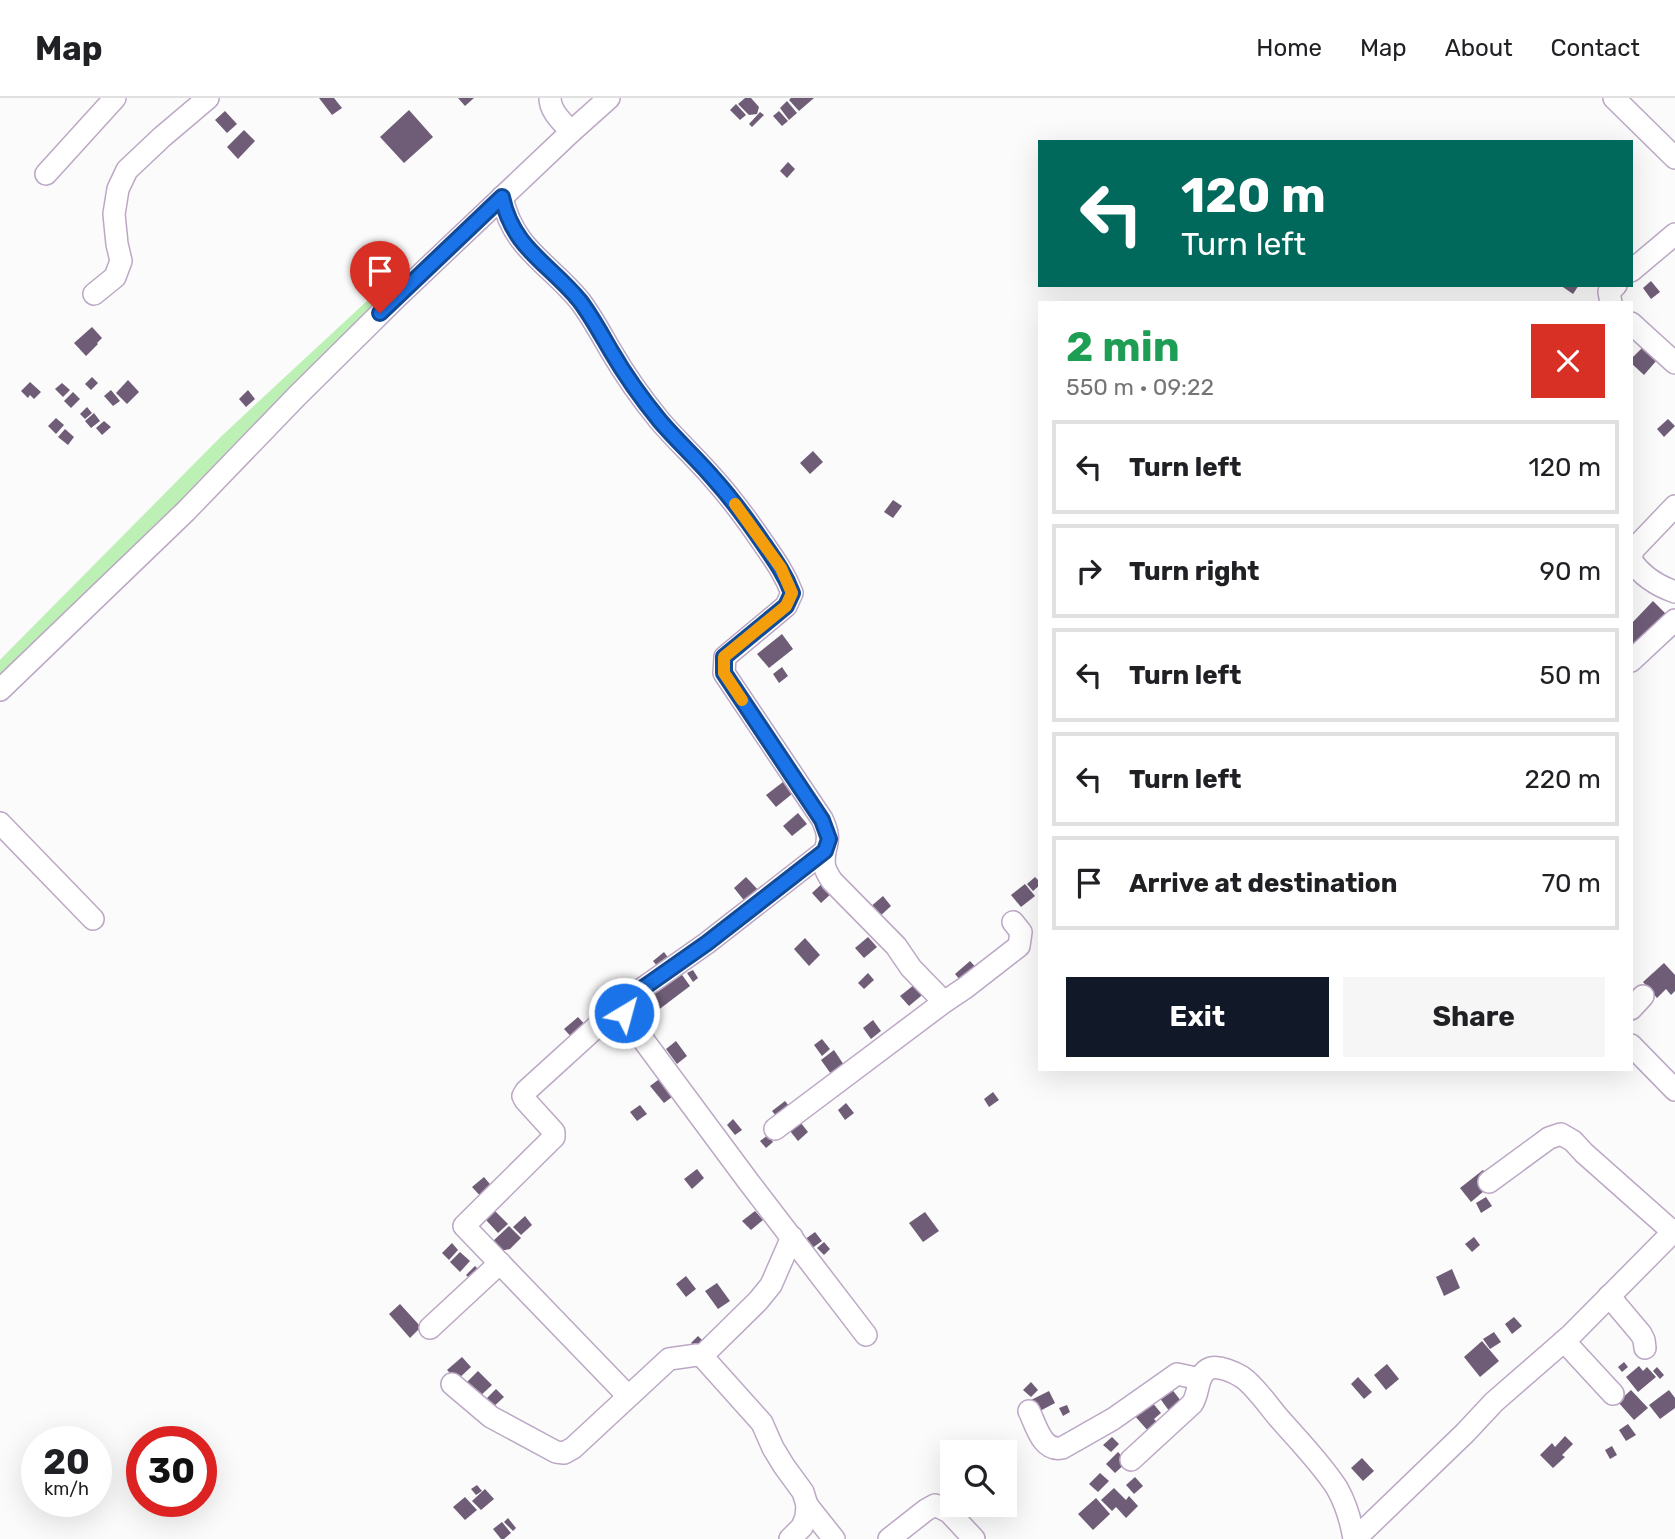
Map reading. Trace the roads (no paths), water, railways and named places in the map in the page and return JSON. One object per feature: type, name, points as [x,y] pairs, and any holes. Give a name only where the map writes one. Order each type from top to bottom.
[{"type":"street","points":[[46,174],[115,98]]},
{"type":"street","points":[[94,294],[115,277],[121,261],[114,214],[118,189],[127,170],[208,98]]},
{"type":"street","points":[[0,690],[186,511],[297,396],[502,197],[561,118],[609,98]]},
{"type":"street","points":[[1614,98],[1675,158]]},
{"type":"street","points":[[502,197],[511,226],[531,254],[579,300],[631,383],[660,420],[742,512],[787,580],[792,593],[786,606],[724,657],[724,673],[822,820],[829,839],[824,870],[896,946],[911,968],[944,1002]]},
{"type":"street","points":[[1633,269],[1675,234]]},
{"type":"street","points":[[1633,325],[1675,363]]},
{"type":"street","points":[[1633,551],[1675,506]]},
{"type":"street","points":[[1633,563],[1639,572],[1675,592]]},
{"type":"street","points":[[1633,659],[1675,620]]},
{"type":"street","points":[[0,823],[93,919]]},
{"type":"street","points":[[628,1396],[464,1226],[554,1137],[554,1132],[525,1100],[523,1094],[626,1000],[707,943],[825,851]]},
{"type":"street","points":[[775,1129],[1019,946],[1021,932],[1013,922]]},
{"type":"street","points":[[626,1000],[623,1009],[630,1022],[866,1335]]},
{"type":"street","points":[[1633,1047],[1675,1090]]},
{"type":"street","points":[[1131,1460],[1192,1404],[1196,1399],[1200,1379],[1207,1369],[1216,1367],[1242,1377],[1320,1465],[1337,1489],[1351,1519],[1354,1539],[1494,1402],[1564,1341],[1674,1231],[1584,1153],[1573,1140],[1561,1134],[1549,1138],[1489,1182]]},
{"type":"street","points":[[702,1356],[771,1286],[792,1237]]},
{"type":"street","points":[[430,1328],[500,1263]]},
{"type":"street","points":[[1609,1296],[1641,1334],[1644,1348]]},
{"type":"street","points":[[1564,1341],[1613,1394]]},
{"type":"street","points":[[452,1384],[491,1417],[556,1452],[564,1453],[573,1448],[670,1359],[702,1356],[762,1423],[773,1448],[803,1492],[807,1505],[834,1539]]},
{"type":"street","points":[[1028,1411],[1049,1447],[1062,1448],[1112,1419],[1177,1374],[1200,1379]]},
{"type":"street","points":[[790,1539],[802,1527],[807,1505]]},
{"type":"street","points":[[889,1539],[935,1505],[949,1512],[974,1539]]},
{"type":"waterway","points":[[0,671],[229,440],[399,282]]}]
